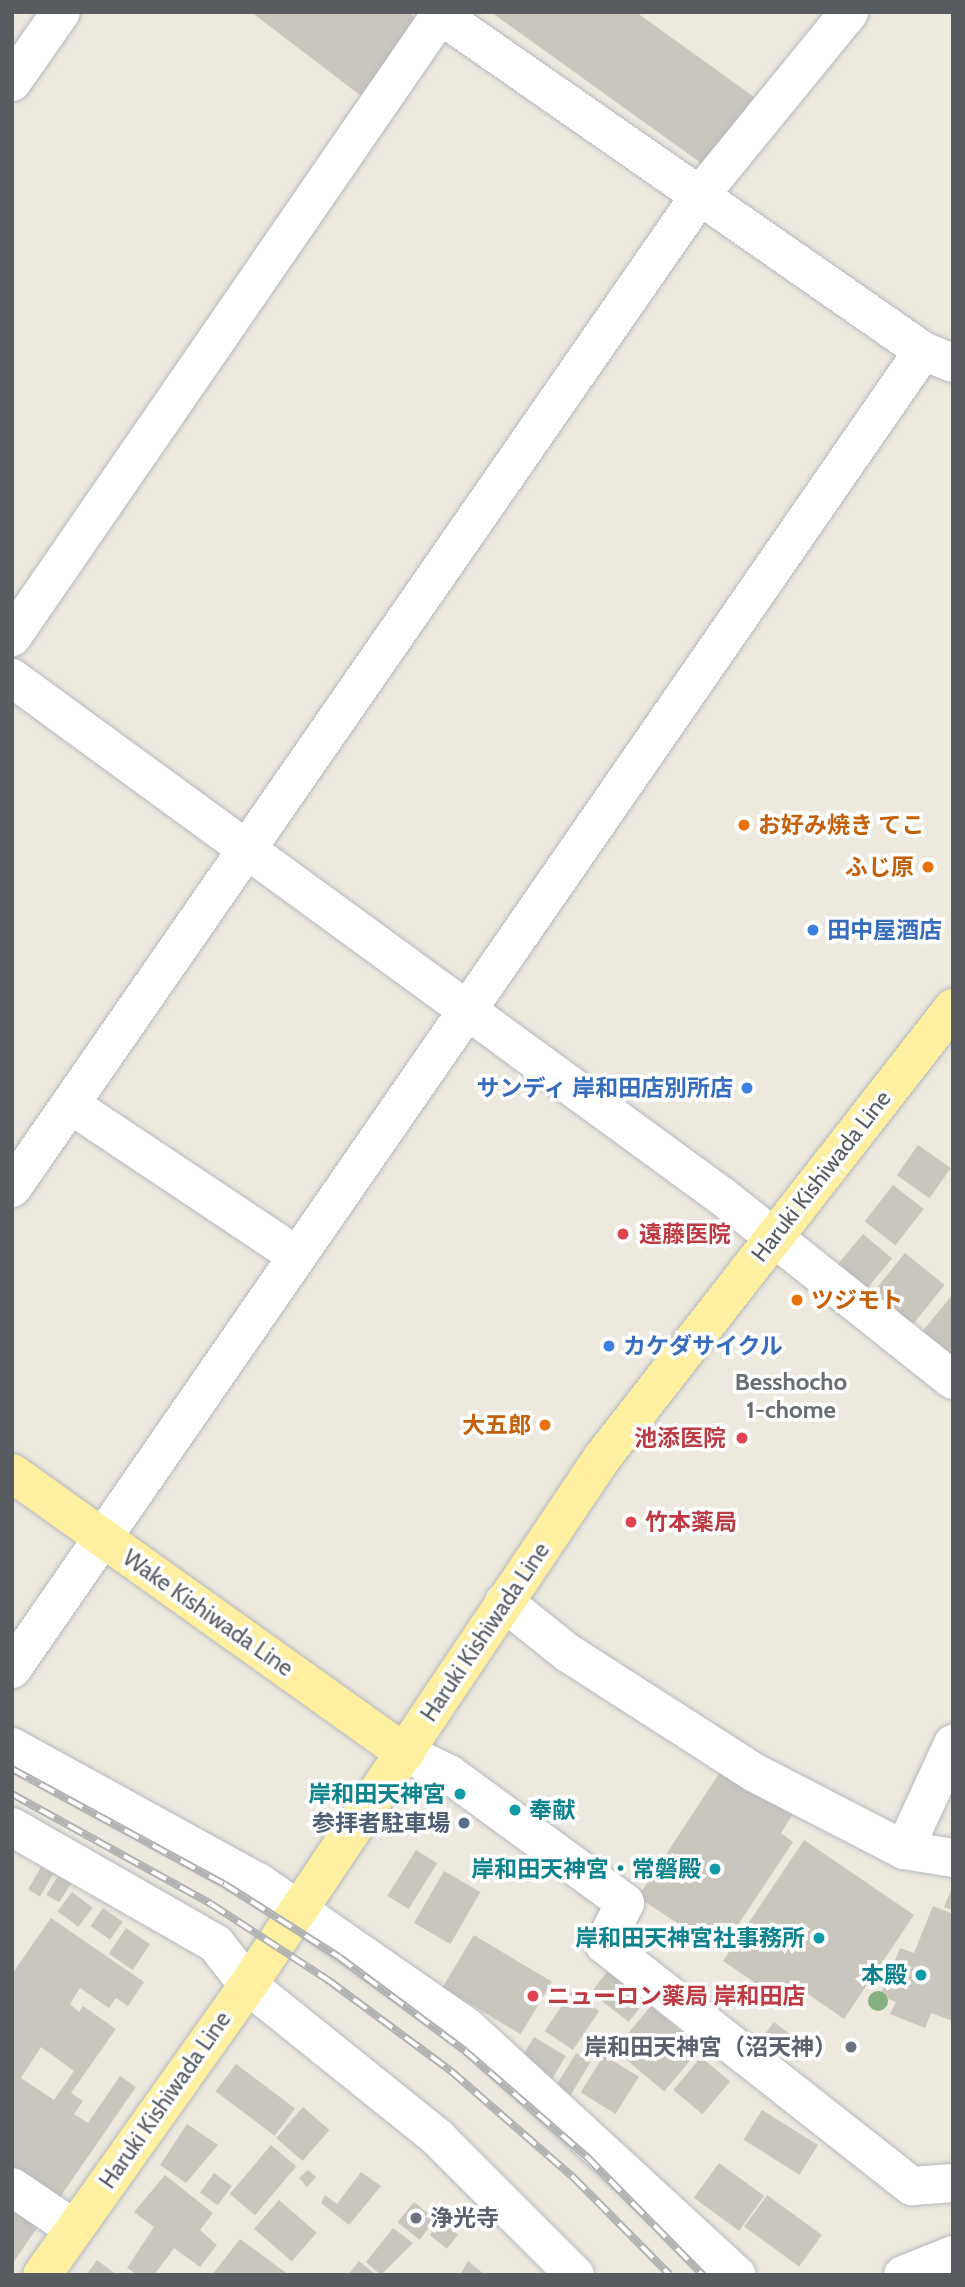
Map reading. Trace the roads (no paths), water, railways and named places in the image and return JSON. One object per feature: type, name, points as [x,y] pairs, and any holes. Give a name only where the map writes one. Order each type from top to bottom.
[{"type":"main road","name":"Haruki Kishiwada Line","points":[[42,2275],[248,1984],[602,1458],[953,1008]]},
{"type":"main road","name":"Wake Kishiwada Line","points":[[12,1473],[404,1753]]},
{"type":"street","points":[[12,82],[61,12]]},
{"type":"street","points":[[12,1188],[252,849],[700,195],[849,12]]},
{"type":"street","points":[[12,637],[439,13],[938,357],[469,1008],[12,1669]]},
{"type":"street","points":[[12,678],[252,849],[774,1235],[953,1380]]},
{"type":"street","points":[[71,1105],[297,1256]]},
{"type":"street","points":[[504,1602],[568,1653],[755,1773],[904,1850],[953,1858]]},
{"type":"street","points":[[904,1850],[953,1744]]},
{"type":"street","points":[[12,1747],[299,1909],[468,2028],[737,2275]]},
{"type":"street","points":[[404,1753],[449,1774],[625,1903],[604,1944],[912,2186],[953,2183]]},
{"type":"street","points":[[12,1827],[216,1944],[248,1984],[438,2138],[575,2275]]},
{"type":"street","points":[[12,2187],[74,2230]]},
{"type":"street","points":[[903,2275],[953,2255]]},
{"type":"railway","points":[[12,1769],[224,1884],[339,1957],[465,2051],[587,2157],[703,2275]]},
{"type":"railway","points":[[12,1794],[211,1904],[328,1980],[451,2071],[574,2178],[670,2275]]},
{"type":"place","name":"お好み焼き てこ","points":[[744,825]]},
{"type":"place","name":"ふじ原","points":[[928,867]]},
{"type":"place","name":"田中屋酒店","points":[[813,930]]},
{"type":"place","name":"サンディ 岸和田店別所店","points":[[747,1088]]},
{"type":"place","name":"遠藤医院","points":[[623,1234]]},
{"type":"place","name":"ツジモト","points":[[797,1300]]},
{"type":"place","name":"カケダサイクル","points":[[609,1346]]},
{"type":"place","name":"大五郎","points":[[545,1425]]},
{"type":"place","name":"池添医院","points":[[742,1438]]},
{"type":"place","name":"竹本薬局","points":[[631,1522]]},
{"type":"place","name":"岸和田天神宮","points":[[460,1794]]},
{"type":"place","name":"奉献","points":[[515,1810]]},
{"type":"place","name":"参拝者駐車場","points":[[464,1823]]},
{"type":"place","name":"岸和田天神宮・常磐殿","points":[[715,1869]]},
{"type":"place","name":"岸和田天神宮社事務所","points":[[819,1938]]},
{"type":"place","name":"本殿","points":[[921,1975]]},
{"type":"place","name":"ニューロン薬局 岸和田店","points":[[533,1996]]},
{"type":"place","name":"岸和田天神宮（沼天神）","points":[[851,2047]]},
{"type":"place","name":"浄光寺","points":[[416,2218]]},
{"type":"district","name":"Besshocho 1-chome","points":[[791,1396]]}]
